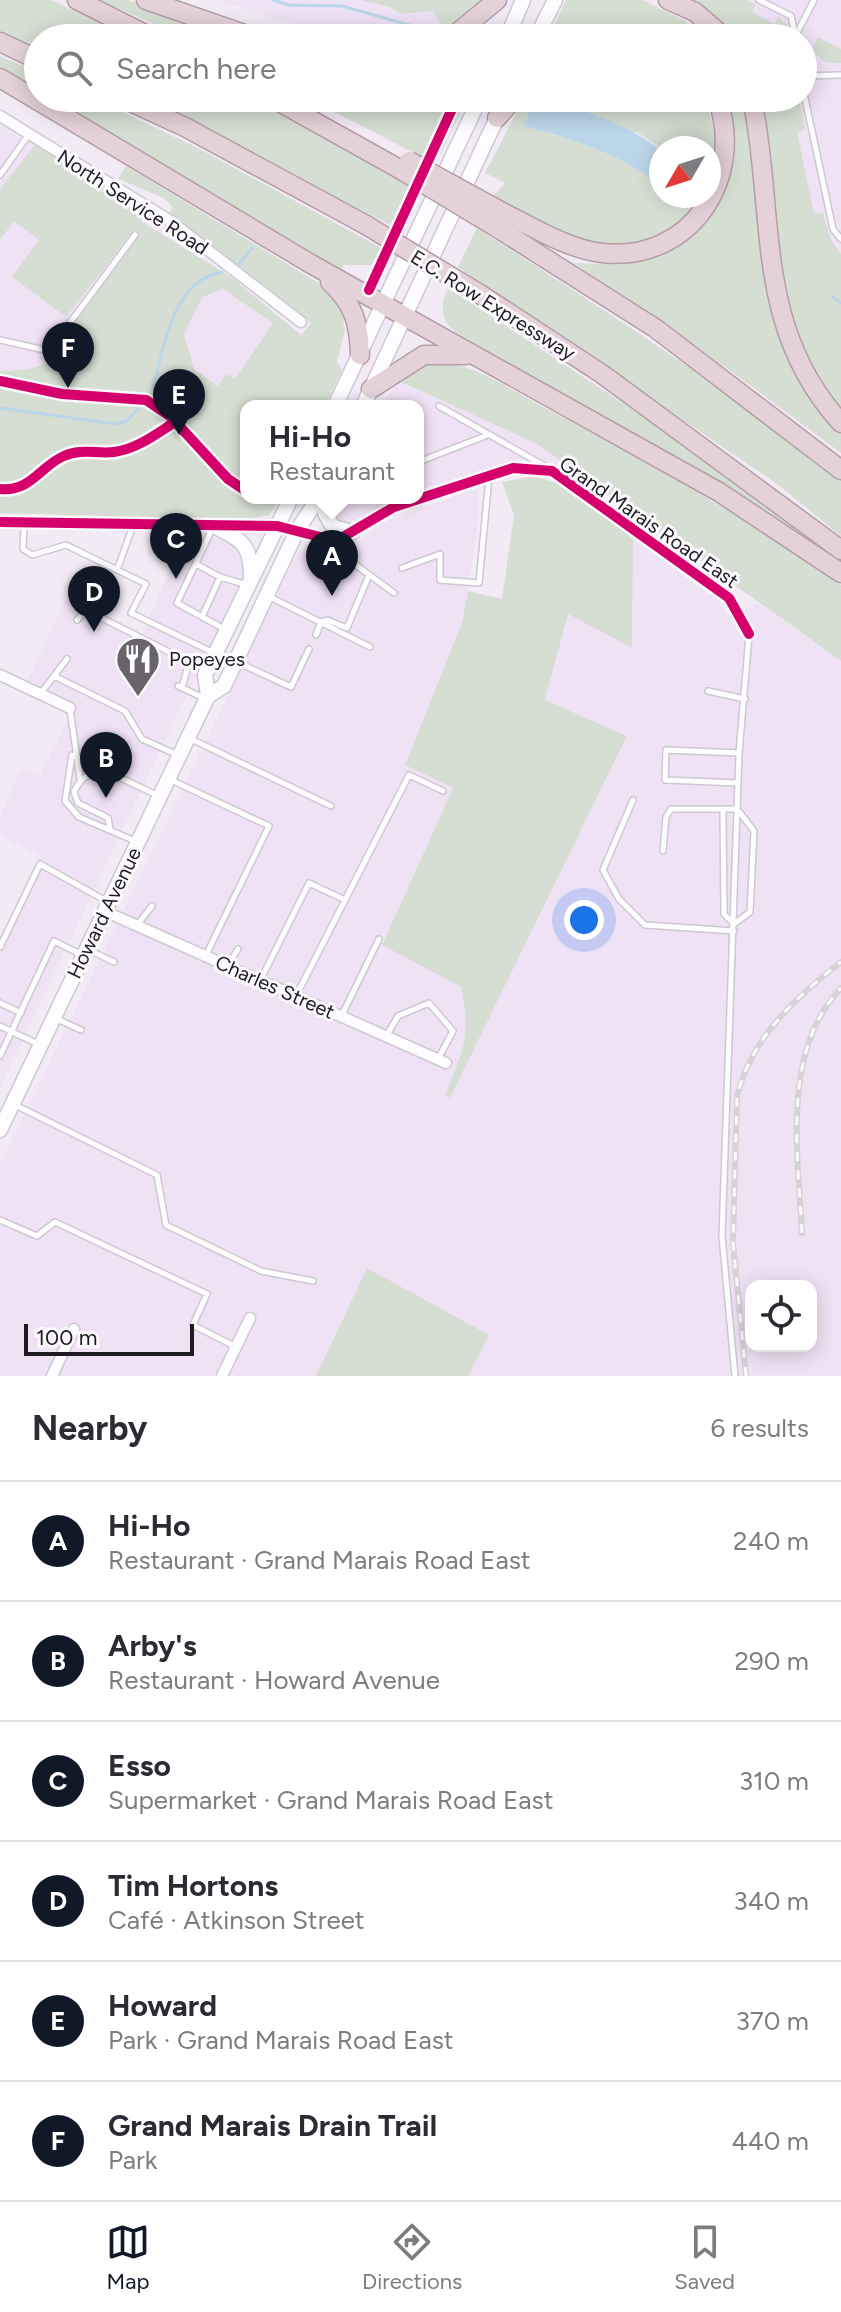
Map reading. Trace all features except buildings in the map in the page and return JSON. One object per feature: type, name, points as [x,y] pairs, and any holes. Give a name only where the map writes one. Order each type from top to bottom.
[{"type":"highway","points":[[77,0],[125,24]]},
{"type":"highway","points":[[146,0],[215,24]]},
{"type":"highway","points":[[468,24],[497,0]]},
{"type":"highway","points":[[668,0],[695,12],[709,24]]},
{"type":"highway","points":[[0,42],[24,53]]},
{"type":"highway","points":[[0,78],[24,92]]},
{"type":"highway","points":[[57,112],[468,355],[719,492],[841,573]]},
{"type":"highway","name":"E.C. Row Expressway","points":[[152,112],[366,225],[480,294],[614,383],[841,550]]},
{"type":"highway","points":[[300,112],[406,166],[502,222],[655,328],[841,470]]},
{"type":"highway","points":[[497,118],[502,112]]},
{"type":"highway","points":[[502,222],[600,253],[641,250],[668,239],[691,223],[716,189],[726,159],[727,137],[721,112]]},
{"type":"highway","points":[[754,112],[774,295],[805,373],[841,423]]},
{"type":"highway","points":[[311,264],[346,297],[359,324],[360,355]]},
{"type":"highway","points":[[367,398],[424,355],[468,355]]},
{"type":"main road","points":[[513,24],[523,0]]},
{"type":"main road","points":[[543,24],[555,0]]},
{"type":"main road","points":[[338,400],[474,112]]},
{"type":"main road","points":[[367,398],[500,112]]},
{"type":"main road","name":"Howard Avenue","points":[[207,698],[205,675],[288,504]]},
{"type":"main road","name":"Howard Avenue","points":[[0,1130],[207,698],[224,686],[297,531],[314,504]]},
{"type":"main road","points":[[326,504],[325,513],[333,527],[349,534]]},
{"type":"main road","points":[[214,527],[238,538],[251,554],[250,582]]},
{"type":"street","name":"North Service Road","points":[[0,117],[169,220],[301,322]]},
{"type":"street","name":"Grand Marais Road East","points":[[424,495],[513,468],[552,471],[729,598],[749,634]]},
{"type":"street","name":"Grand Marais Road East","points":[[349,534],[396,504]]},
{"type":"street","points":[[0,522],[277,526],[336,541],[349,534]]},
{"type":"street","points":[[0,675],[70,708]]},
{"type":"street","name":"Charles Street","points":[[106,907],[137,925],[442,1061]]},
{"type":"street","points":[[222,1376],[250,1318]]},
{"type":"street","points":[[52,1376],[74,1329]]},
{"type":"lane","points":[[759,0],[791,16],[793,24]]},
{"type":"lane","points":[[802,24],[814,0]]},
{"type":"lane","points":[[817,76],[841,75]]},
{"type":"lane","points":[[808,112],[833,229],[841,239]]},
{"type":"lane","points":[[0,175],[29,134]]},
{"type":"lane","points":[[0,340],[49,351],[135,235]]},
{"type":"lane","points":[[439,406],[552,471]]},
{"type":"lane","points":[[424,460],[489,434]]},
{"type":"lane","points":[[402,568],[440,554],[440,580],[479,583],[489,476]]},
{"type":"lane","points":[[24,523],[23,549],[32,555],[66,545],[146,584],[131,613],[215,654]]},
{"type":"lane","points":[[117,570],[133,525]]},
{"type":"lane","points":[[214,527],[177,603],[227,630]]},
{"type":"lane","points":[[349,534],[356,565],[394,593]]},
{"type":"lane","points":[[196,564],[220,577],[250,582]]},
{"type":"lane","points":[[321,622],[327,620],[347,628],[369,575]]},
{"type":"lane","points":[[202,617],[220,577]]},
{"type":"lane","points":[[267,595],[370,647]]},
{"type":"lane","points":[[77,620],[86,610],[189,662],[180,687],[207,698]]},
{"type":"lane","points":[[316,635],[321,622]]},
{"type":"lane","points":[[735,1376],[722,1236],[739,753],[749,634]]},
{"type":"lane","points":[[236,662],[291,687],[309,649]]},
{"type":"lane","points":[[40,694],[67,659]]},
{"type":"lane","points":[[54,676],[125,711],[142,739],[179,756]]},
{"type":"lane","points":[[708,691],[745,699]]},
{"type":"lane","points":[[70,708],[80,779],[74,792],[78,803],[108,818],[110,829]]},
{"type":"lane","points":[[188,738],[331,806]]},
{"type":"lane","points":[[738,783],[665,780],[666,750],[739,753]]},
{"type":"lane","points":[[137,842],[79,817],[65,801],[66,775],[72,755],[159,797]]},
{"type":"lane","points":[[80,779],[88,774],[110,771]]},
{"type":"lane","points":[[296,996],[409,775],[443,791]]},
{"type":"lane","points":[[168,778],[269,826],[206,956]]},
{"type":"lane","points":[[633,800],[603,870],[619,899],[645,925],[734,927],[750,912],[754,831],[737,809]]},
{"type":"lane","points":[[663,851],[666,817],[671,809],[737,809]]},
{"type":"lane","points":[[723,809],[724,914],[734,927]]},
{"type":"lane","points":[[0,947],[40,864],[106,907]]},
{"type":"lane","points":[[260,980],[309,883],[345,900]]},
{"type":"lane","points":[[137,925],[152,906]]},
{"type":"lane","points":[[342,1016],[379,939]]},
{"type":"lane","points":[[0,1056],[54,941],[114,962]]},
{"type":"lane","points":[[228,966],[238,949]]},
{"type":"lane","points":[[0,1003],[21,1013]]},
{"type":"lane","points":[[386,1036],[398,1016],[429,1003],[453,1031],[442,1061]]},
{"type":"lane","points":[[54,1017],[81,1030]]},
{"type":"lane","points":[[0,1026],[41,1045]]},
{"type":"lane","points":[[13,1104],[157,1175],[166,1225],[261,1271],[313,1281]]},
{"type":"lane","points":[[0,1220],[37,1236],[55,1222],[207,1294],[193,1325],[236,1347]]},
{"type":"shaded area","points":[[0,0],[51,0],[102,24],[24,24],[24,45],[0,34]]},
{"type":"shaded area","points":[[98,0],[128,0],[197,24],[155,24]]},
{"type":"shaded area","points":[[218,0],[493,0],[462,24],[292,24]]},
{"type":"shaded area","points":[[361,0],[493,0],[485,8],[471,5],[467,16],[457,24],[441,24],[433,11],[401,14],[390,7]]},
{"type":"shaded area","points":[[566,0],[643,0],[689,24],[555,24]]},
{"type":"shaded area","points":[[690,0],[841,0],[841,254],[831,240],[823,213],[814,215],[796,132],[777,112],[817,112],[817,24],[722,24],[708,10]]},
{"type":"shaded area","points":[[690,0],[747,0],[755,4],[752,12],[774,24],[722,24],[708,10]]},
{"type":"shaded area","points":[[779,16],[785,24],[774,24]]},
{"type":"shaded area","points":[[817,39],[841,49],[841,63],[827,62],[818,56]]},
{"type":"shaded area","points":[[0,56],[24,67],[24,85],[0,72]]},
{"type":"shaded area","points":[[70,112],[122,112],[198,148],[383,249],[372,265],[344,265],[341,270],[313,253],[311,256]]},
{"type":"shaded area","points":[[170,112],[274,112],[412,188],[394,227]]},
{"type":"shaded area","points":[[334,112],[460,112],[441,154],[430,146],[424,158]]},
{"type":"shaded area","points":[[517,112],[709,112],[716,136],[649,136],[649,141],[638,133],[524,126],[578,142],[645,174],[649,177],[649,208],[694,208],[679,225],[652,240],[628,246],[581,240],[493,196],[505,183],[485,173]]},
{"type":"shaded area","points":[[727,112],[745,112],[768,301],[785,352],[798,377],[841,434],[841,453],[732,372],[574,263],[630,263],[652,257],[691,234],[714,208],[721,208],[733,157],[733,134]]},
{"type":"shaded area","points":[[765,112],[802,112],[805,129],[797,132],[814,214],[823,213],[831,240],[841,254],[841,409],[816,374],[799,337],[787,299],[775,221]]},
{"type":"shaded area","points":[[0,126],[136,206],[302,335],[244,400],[240,400],[222,424],[89,317],[60,355],[32,370],[0,371]]},
{"type":"shaded area","points":[[35,145],[128,202],[143,223],[231,277],[301,335],[311,323],[169,214],[173,207],[162,197],[118,179],[126,166],[335,293],[347,317],[343,322],[345,330],[337,362],[342,370],[328,400],[240,400],[240,504],[276,504],[269,515],[245,520],[0,513],[0,371],[37,367],[60,353],[66,346],[61,341],[140,234],[134,230],[66,317],[12,277],[39,240],[14,221],[0,240],[0,189]],"holes":[[[223,289],[273,323],[235,379],[226,374],[218,386],[194,369],[184,334],[202,297]]]},
{"type":"shaded area","points":[[477,228],[708,380],[841,479],[841,536],[777,484],[458,267]]},
{"type":"shaded area","points":[[448,288],[659,427],[808,538],[822,552],[462,344],[465,338],[444,317],[443,303]]},
{"type":"shaded area","points":[[432,360],[462,366],[490,378],[620,448],[733,513],[841,585],[841,661],[537,444],[397,380]]},
{"type":"shaded area","points":[[397,380],[537,444],[565,462],[507,463],[424,489],[424,400],[385,400]]},
{"type":"shaded area","points":[[533,476],[558,483],[633,537],[632,648],[568,614],[545,700],[627,736],[450,1098],[445,1095],[461,1054],[466,1030],[461,987],[382,945],[453,788],[405,765],[462,622],[468,591],[502,599],[514,515],[502,482]]},
{"type":"shaded area","points":[[479,487],[478,525],[462,622],[405,765],[453,788],[382,944],[461,987],[469,1019],[450,1097],[627,737],[545,700],[568,614],[632,648],[633,537],[719,602],[729,616],[758,603],[841,661],[841,1376],[468,1376],[489,1336],[367,1268],[316,1376],[0,1376],[0,1164],[297,554],[311,546],[337,548],[356,542],[380,523]]},
{"type":"shaded area","points":[[334,504],[386,504],[353,522],[341,521],[333,510]]},
{"type":"shaded area","points":[[184,535],[229,538],[245,553],[244,574],[0,1088],[0,939],[40,856],[0,836],[0,816],[21,768],[39,776],[75,705],[28,679],[66,598],[143,634]]},
{"type":"shaded area","points":[[367,1268],[489,1335],[468,1376],[316,1376]]},
{"type":"water","points":[[530,112],[585,112],[647,140],[649,178],[595,149],[523,126]]},
{"type":"waterway","points":[[273,0],[289,5],[342,6],[406,24]]},
{"type":"waterway","points":[[239,264],[252,248]]},
{"type":"waterway","points":[[152,389],[166,336],[181,302],[191,288],[205,278],[222,272]]},
{"type":"waterway","points":[[833,297],[841,303]]},
{"type":"waterway","points":[[0,408],[116,424],[127,421],[141,406]]},
{"type":"railway","points":[[746,1376],[733,1242],[737,1096],[753,1055],[764,1037],[791,1005],[841,962]]},
{"type":"railway","points":[[802,1233],[797,1137],[801,1072],[809,1042],[822,1013],[841,988]]},
{"type":"cycle path","points":[[369,290],[451,112]]},
{"type":"cycle path","points":[[0,381],[62,394],[146,400],[170,416],[228,479],[240,487]]},
{"type":"cycle path","points":[[0,489],[20,487],[56,460],[70,454],[131,448],[175,422]]},
{"type":"cycle path","points":[[424,497],[513,468],[552,471],[729,598],[749,634]]},
{"type":"cycle path","points":[[0,522],[277,526],[336,541],[403,504]]},
{"type":"place","name":"Grand Marais Drain Trail","points":[[68,388]]},
{"type":"place","name":"Howard","points":[[179,435]]},
{"type":"place","name":"Esso","points":[[176,579]]},
{"type":"place","name":"Hi-Ho","points":[[332,596]]},
{"type":"place","name":"Tim Hortons","points":[[94,632]]},
{"type":"place","name":"Popeyes","points":[[138,698]]},
{"type":"place","name":"Arby's","points":[[106,798]]}]
